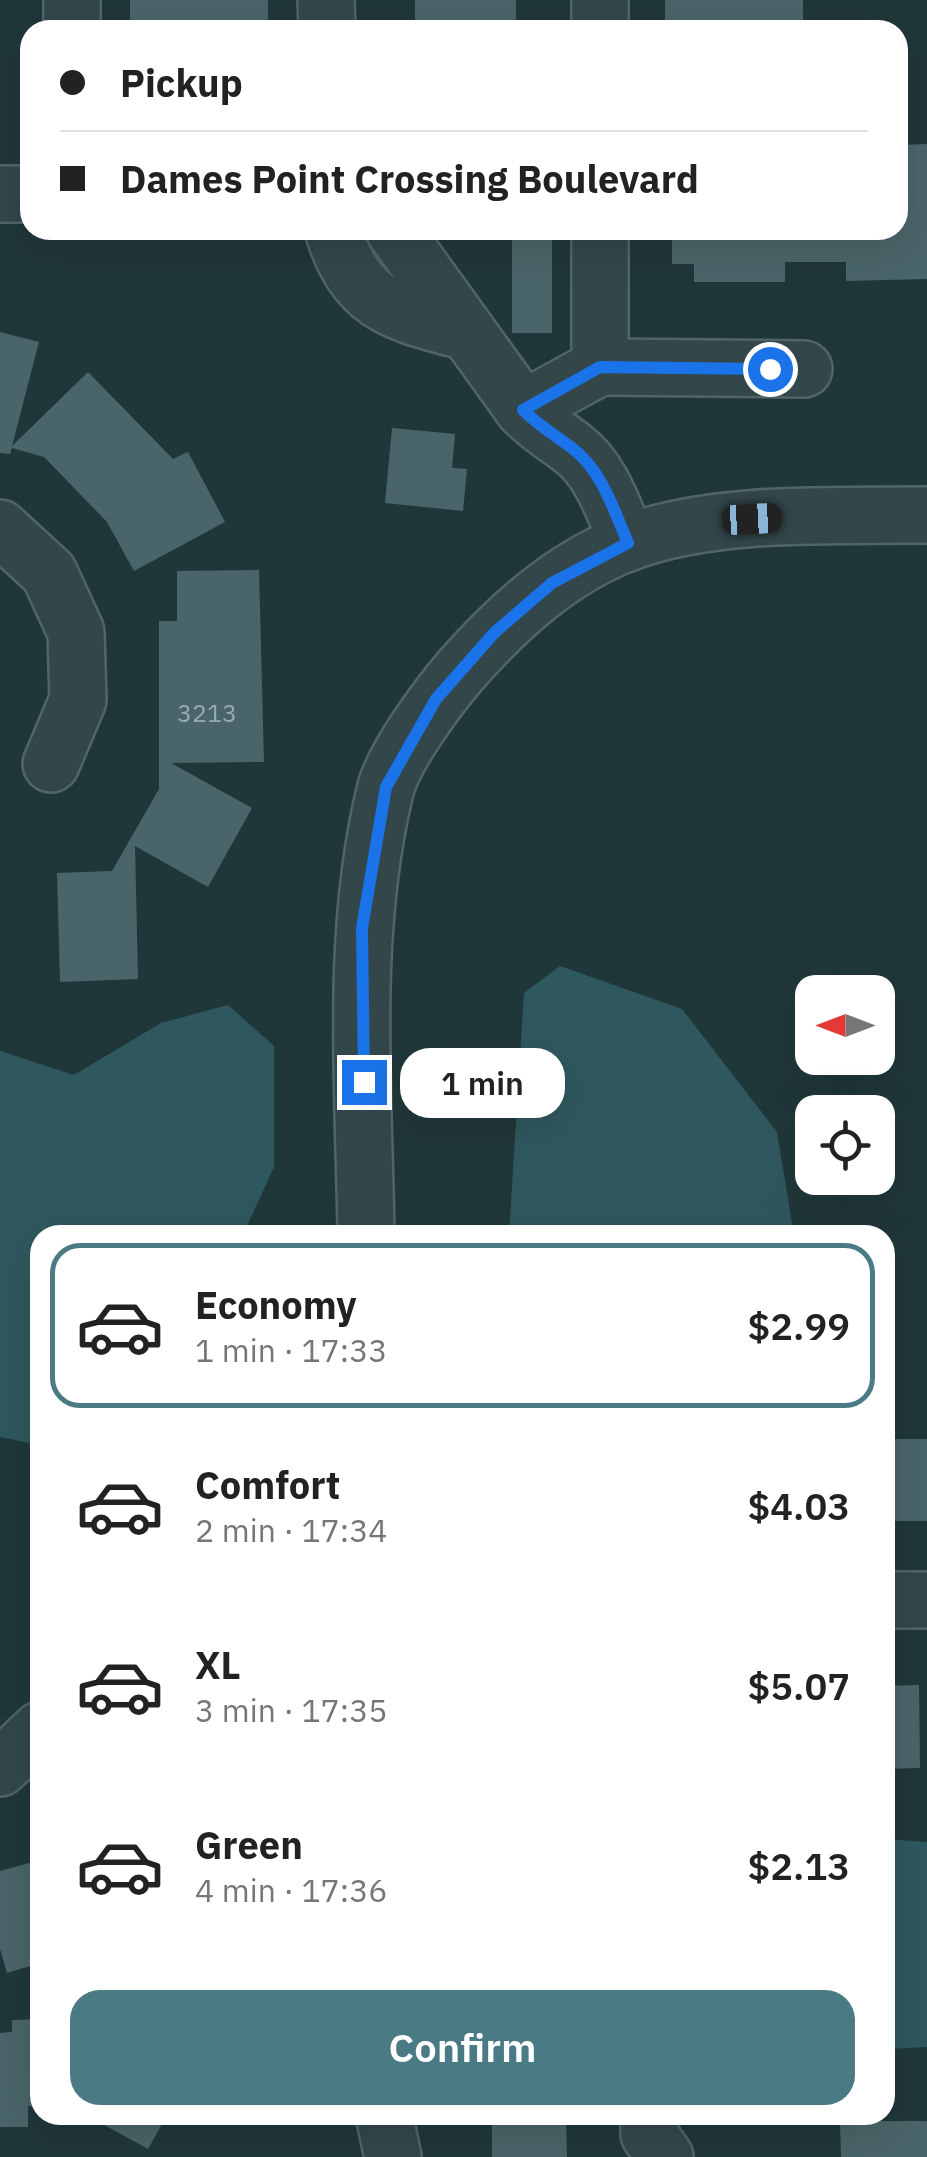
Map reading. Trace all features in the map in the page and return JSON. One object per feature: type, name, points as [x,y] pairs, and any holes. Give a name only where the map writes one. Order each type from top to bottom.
[{"type":"street","points":[[336,240],[363,292],[404,316],[467,332]]},
{"type":"street","points":[[401,240],[523,410],[542,430],[575,450],[600,481],[628,543]]},
{"type":"street","points":[[600,240],[600,367]]},
{"type":"street","points":[[523,410],[600,367],[804,370]]},
{"type":"street","points":[[366,1225],[362,928],[386,787],[436,699],[495,632],[552,583],[628,543],[724,521],[927,515]]},
{"type":"street","points":[[0,528],[49,573],[76,632],[78,700],[51,764]]},
{"type":"street","points":[[895,1600],[927,1600]]},
{"type":"street","points":[[0,1768],[30,1740]]},
{"type":"street","points":[[386,2125],[394,2157]]},
{"type":"street","points":[[649,2125],[649,2134],[665,2157]]},
{"type":"water","points":[[560,966],[682,1009],[777,1132],[792,1225],[510,1225],[524,993]]},
{"type":"water","points":[[228,1005],[274,1046],[274,1167],[248,1225],[30,1225],[30,1443],[0,1437],[0,1051],[74,1075],[161,1023]]},
{"type":"water","points":[[895,1840],[927,1842],[927,2047],[895,2049]]},
{"type":"building","points":[[130,0],[268,0],[268,20],[130,20]]},
{"type":"building","points":[[415,0],[516,0],[516,20],[415,20]]},
{"type":"building","points":[[665,0],[803,0],[803,20],[665,20]]},
{"type":"building","points":[[927,144],[927,279],[846,281],[846,262],[785,262],[785,282],[694,282],[694,264],[672,264],[672,240],[908,240],[908,145]]},
{"type":"building","points":[[512,240],[552,240],[552,333],[512,333]]},
{"type":"building","points":[[0,332],[39,342],[12,446],[88,372],[173,459],[188,452],[225,522],[134,571],[107,522],[44,457],[12,448],[10,454],[0,453]]},
{"type":"building","points":[[392,428],[455,434],[452,468],[467,469],[463,511],[385,503]]},
{"type":"building","points":[[259,570],[264,762],[171,763],[252,808],[208,887],[135,846],[138,979],[60,982],[57,873],[112,871],[159,789],[159,621],[177,621],[177,571]]},
{"type":"building","points":[[895,1439],[927,1439],[927,1521],[895,1521]]},
{"type":"building","points":[[919,1685],[920,1768],[895,1769],[895,1686]]},
{"type":"building","points":[[30,1863],[30,1966],[7,1973],[0,1949],[0,1871]]},
{"type":"building","points":[[30,2019],[28,2127],[0,2127],[0,2033],[12,2032],[12,2020]]},
{"type":"building","points":[[927,2121],[927,2157],[841,2157],[840,2125]]},
{"type":"building","points":[[104,2125],[161,2125],[148,2149]]},
{"type":"building","points":[[492,2125],[566,2125],[567,2157],[492,2157]]},
{"type":"route","points":[[364,1082],[362,928],[386,787],[436,699],[495,632],[552,583],[628,543],[600,481],[575,450],[542,430],[523,410],[600,367],[770,369]]}]
